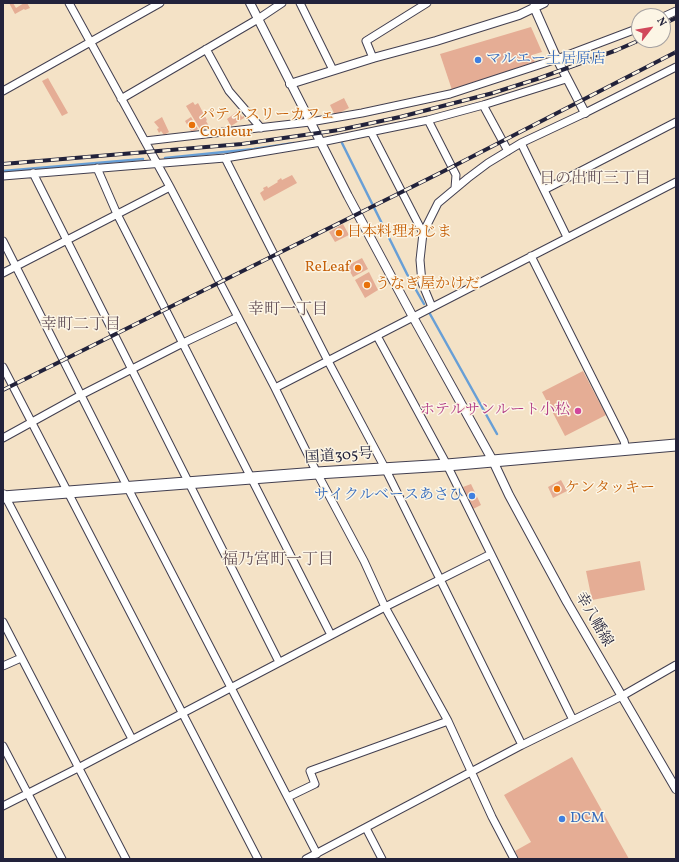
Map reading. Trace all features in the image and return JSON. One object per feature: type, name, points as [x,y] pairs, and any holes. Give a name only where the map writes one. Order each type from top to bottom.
[{"type":"highway","name":"国道305号","points":[[4,495],[67,492],[385,468],[447,465],[676,445]]},
{"type":"street","points":[[69,3],[170,187],[275,388],[364,561],[385,607],[448,721],[492,816],[514,859]]},
{"type":"street","points":[[3,92],[160,3]]},
{"type":"street","name":"幸八幡線","points":[[250,3],[290,84],[413,317],[493,461],[567,602],[676,789]]},
{"type":"street","points":[[121,99],[258,19],[282,3]]},
{"type":"street","points":[[300,3],[333,70]]},
{"type":"street","points":[[373,58],[366,41],[427,3]]},
{"type":"street","points":[[290,84],[373,58],[436,42],[519,15],[544,3]]},
{"type":"street","points":[[534,8],[566,78],[585,113]]},
{"type":"street","points":[[145,141],[310,122],[362,113],[450,94],[557,59],[631,31]]},
{"type":"street","points":[[206,49],[229,91],[261,128]]},
{"type":"street","points":[[432,307],[422,283],[420,260],[423,233],[438,203],[488,163],[522,143],[676,67]]},
{"type":"street","points":[[3,176],[225,158],[321,142],[428,120],[566,78]]},
{"type":"street","points":[[483,104],[508,151]]},
{"type":"street","points":[[428,120],[456,175],[455,188]]},
{"type":"street","points":[[544,190],[676,122]]},
{"type":"street","points":[[371,132],[423,233]]},
{"type":"street","points":[[522,143],[567,237]]},
{"type":"street","points":[[225,158],[328,361],[385,468],[522,745]]},
{"type":"street","points":[[98,168],[117,214],[331,635]]},
{"type":"street","points":[[33,173],[280,662]]},
{"type":"street","points":[[275,388],[676,182]]},
{"type":"street","points":[[3,273],[170,187]]},
{"type":"street","points":[[3,241],[134,500],[317,854]]},
{"type":"street","points":[[530,256],[624,441],[626,449]]},
{"type":"street","points":[[3,438],[81,395],[133,370],[183,343],[238,318]]},
{"type":"street","points":[[377,336],[447,465],[573,720]]},
{"type":"street","points":[[3,367],[258,859]]},
{"type":"street","points":[[4,495],[132,739]]},
{"type":"street","points":[[3,806],[385,607],[491,554]]},
{"type":"street","points":[[3,622],[126,859]]},
{"type":"street","points":[[3,666],[21,658]]},
{"type":"street","points":[[306,859],[522,745],[622,696],[676,665]]},
{"type":"street","points":[[288,797],[316,784],[310,771],[448,721]]},
{"type":"street","points":[[3,746],[62,859]]},
{"type":"street","points":[[366,828],[382,859]]},
{"type":"building","points":[[9,3],[13,3],[16,8],[24,3],[27,3],[30,8],[24,9],[15,14]]},
{"type":"building","points":[[531,27],[542,52],[532,55],[536,65],[452,90],[440,54]]},
{"type":"building","points":[[48,78],[68,113],[62,116],[42,81]]},
{"type":"building","points":[[344,98],[349,108],[335,115],[330,105]]},
{"type":"building","points":[[193,102],[195,105],[198,103],[209,126],[201,131],[186,106]]},
{"type":"building","points":[[238,111],[242,117],[244,116],[244,118],[231,126],[227,119]]},
{"type":"building","points":[[162,117],[169,132],[164,135],[161,131],[159,133],[157,129],[159,128],[154,122]]},
{"type":"building","name":"パティスリーカフェ Couleur","points":[[191,117],[198,129],[192,133],[185,121]]},
{"type":"building","points":[[292,175],[297,183],[264,201],[260,193],[264,190],[263,188],[267,186],[268,188],[278,182],[277,181],[281,178],[282,180]]},
{"type":"building","name":"日本料理わじま","points":[[343,224],[349,235],[335,242],[329,232]]},
{"type":"building","name":"ReLeaf","points":[[362,258],[368,269],[353,277],[347,266]]},
{"type":"building","name":"うなぎ屋かけだ","points":[[369,272],[378,290],[365,298],[355,280]]},
{"type":"building","points":[[583,371],[606,415],[565,436],[542,392]]},
{"type":"building","name":"ケンタッキー","points":[[561,480],[567,491],[553,498],[548,487]]},
{"type":"building","name":"サイクルベースあさひ","points":[[471,484],[481,505],[473,509],[463,487]]},
{"type":"building","points":[[640,561],[645,590],[592,600],[586,571]]},
{"type":"building","name":"DCM","points":[[572,757],[629,859],[519,859],[515,851],[531,842],[504,795]]},
{"type":"waterway","points":[[165,158],[254,149],[294,143]]},
{"type":"waterway","points":[[342,143],[407,274],[424,304]]},
{"type":"waterway","points":[[3,171],[143,159]]},
{"type":"waterway","points":[[430,314],[497,434]]},
{"type":"railway","points":[[671,20],[676,18]]},
{"type":"railway","points":[[3,164],[242,144],[339,130],[400,117],[493,93],[537,79],[631,44]]},
{"type":"railway","points":[[3,390],[448,169],[676,52]]},
{"type":"place","name":"マルエー土居原店","points":[[478,60]]},
{"type":"place","name":"パティスリーカフェ Couleur","points":[[192,125]]},
{"type":"place","name":"日本料理わじま","points":[[339,233]]},
{"type":"place","name":"ReLeaf","points":[[358,268]]},
{"type":"place","name":"うなぎ屋かけだ","points":[[367,285]]},
{"type":"place","name":"ホテルサンルート小松","points":[[578,411]]},
{"type":"place","name":"ケンタッキー","points":[[557,489]]},
{"type":"place","name":"サイクルベースあさひ","points":[[472,496]]},
{"type":"place","name":"DCM","points":[[562,819]]},
{"type":"district","name":"日の出町三丁目","points":[[595,180]]},
{"type":"district","name":"幸町一丁目","points":[[288,311]]},
{"type":"district","name":"幸町二丁目","points":[[81,326]]},
{"type":"district","name":"福乃宮町一丁目","points":[[278,561]]}]
